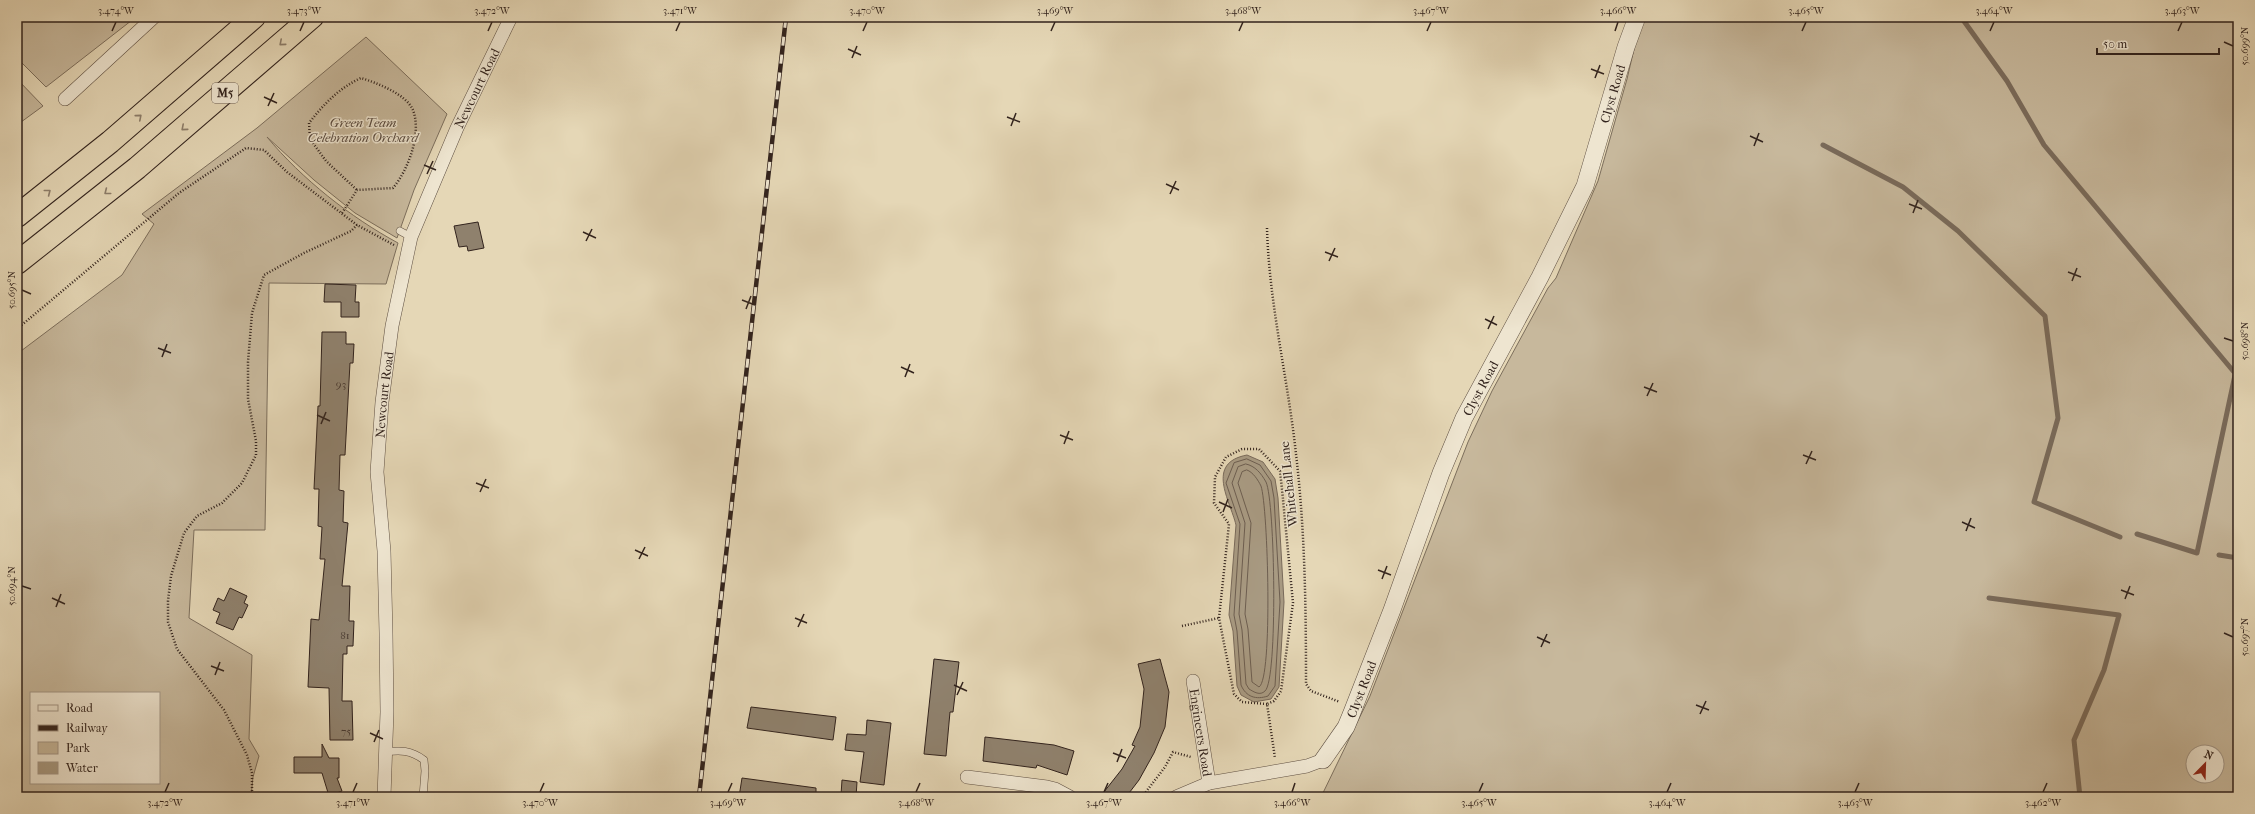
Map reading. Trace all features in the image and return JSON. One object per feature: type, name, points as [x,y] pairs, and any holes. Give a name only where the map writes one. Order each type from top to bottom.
[{"type":"highway","points":[[17,216],[110,142],[254,17]]},
{"type":"highway","name":"M5","points":[[17,263],[137,168],[312,17]]},
{"type":"street","points":[[65,99],[154,17]]},
{"type":"street","name":"Newcourt Road","points":[[384,797],[387,712],[386,633],[384,551],[377,472],[382,402],[392,326],[407,239],[457,128],[511,17]]},
{"type":"street","name":"Clyst Road","points":[[1323,760],[1346,727],[1392,610],[1439,480],[1464,418],[1540,277],[1585,186],[1626,47],[1637,17]]},
{"type":"street","name":"Engineers Road","points":[[1193,681],[1209,783]]},
{"type":"street","points":[[1176,797],[1209,783],[1307,766],[1323,760]]},
{"type":"street","points":[[967,777],[1047,787],[1055,789],[1070,797]]},
{"type":"lane","points":[[385,752],[401,750],[414,753],[424,760],[425,770],[422,797]]},
{"type":"path","points":[[362,78],[386,87],[404,101],[412,110],[415,131],[411,156],[399,180],[393,188],[357,190],[326,161],[310,140],[309,123],[325,103],[347,85],[362,78]]},
{"type":"path","points":[[17,329],[179,193],[237,152],[246,148],[264,150],[286,172],[357,225],[391,244],[407,239]]},
{"type":"path","points":[[342,213],[357,190]]},
{"type":"path","points":[[252,797],[252,773],[247,755],[238,737],[224,710],[177,649],[168,622],[168,601],[171,576],[184,533],[197,516],[222,503],[242,483],[256,455],[256,441],[248,399],[248,362],[252,313],[264,276],[304,253],[351,231],[357,225]]},
{"type":"path","name":"Whitehall Lane","points":[[1267,228],[1268,265],[1296,454],[1305,549],[1306,684],[1311,691],[1354,707]]},
{"type":"path","points":[[1242,449],[1259,449],[1280,471],[1293,603],[1281,691],[1274,701],[1267,704],[1242,702],[1234,694],[1219,618],[1229,524],[1214,503],[1215,477],[1226,457],[1242,449]]},
{"type":"path","points":[[1182,626],[1219,618]]},
{"type":"path","points":[[1267,704],[1277,771]]},
{"type":"path","points":[[1142,797],[1165,767],[1173,752],[1186,757],[1204,757]]},
{"type":"green space","points":[[17,17],[136,17],[46,87],[17,58]]},
{"type":"green space","points":[[1645,17],[2238,17],[2238,797],[1321,797],[1370,696],[1468,442],[1492,391],[1548,288],[1556,278],[1598,181],[1627,79],[1635,45]]},
{"type":"green space","name":"Green Team Celebration Orchard","points":[[366,37],[447,114],[414,190],[397,238],[355,213],[314,180],[267,137],[295,168],[328,196],[362,221],[398,243],[386,284],[269,283],[265,530],[194,530],[189,618],[252,655],[249,739],[259,756],[253,777],[251,797],[17,797],[17,354],[122,275],[154,224],[142,214],[257,128]]},
{"type":"green space","points":[[17,79],[43,106],[17,125]]},
{"type":"water","points":[[1247,455],[1263,462],[1275,479],[1278,498],[1284,602],[1279,687],[1271,699],[1254,702],[1241,695],[1237,686],[1233,631],[1229,615],[1236,525],[1226,494],[1223,474],[1227,466],[1234,459]]},
{"type":"building","points":[[478,222],[484,248],[468,251],[467,246],[459,247],[454,226]]},
{"type":"building","points":[[325,284],[356,285],[355,302],[359,302],[359,317],[341,317],[341,302],[324,302]]},
{"type":"building","points":[[322,332],[346,332],[346,344],[354,344],[353,363],[350,363],[345,455],[340,455],[339,490],[344,491],[343,522],[348,523],[342,586],[350,586],[349,621],[354,621],[353,646],[347,646],[347,654],[343,654],[342,701],[352,701],[353,740],[330,740],[329,688],[308,687],[311,619],[319,620],[325,559],[320,559],[322,527],[318,526],[319,489],[314,489],[318,406],[320,406]]},
{"type":"building","points":[[230,588],[247,596],[244,603],[248,605],[242,618],[239,617],[233,630],[216,623],[220,613],[213,610],[218,598],[224,601]]},
{"type":"building","points":[[934,659],[959,662],[953,712],[950,712],[946,756],[924,754]]},
{"type":"building","points":[[1160,659],[1169,692],[1165,727],[1154,753],[1139,780],[1126,797],[1100,797],[1122,769],[1135,746],[1132,745],[1140,727],[1144,689],[1138,664]]},
{"type":"building","points":[[751,707],[836,717],[833,740],[747,728]]},
{"type":"building","points":[[867,720],[891,723],[884,785],[860,782],[864,752],[845,750],[847,734],[866,735]]},
{"type":"building","points":[[985,737],[1054,745],[1074,751],[1067,775],[1037,765],[1036,768],[983,761]]},
{"type":"building","points":[[322,744],[329,758],[339,758],[339,778],[337,778],[342,791],[329,796],[322,773],[294,773],[294,757],[322,757]]},
{"type":"building","points":[[742,778],[816,788],[816,797],[739,797]]},
{"type":"building","points":[[842,780],[857,782],[856,797],[841,795]]},
{"type":"waterway","points":[[1961,17],[2007,81],[2044,145],[2234,372]]},
{"type":"waterway","points":[[1823,145],[1903,187],[1958,231],[2045,316],[2058,418],[2034,502],[2120,537]]},
{"type":"waterway","points":[[2137,534],[2197,553],[2238,361]]},
{"type":"waterway","points":[[2219,555],[2238,558]]},
{"type":"waterway","points":[[1989,598],[2119,615],[2104,670],[2074,740],[2080,797]]},
{"type":"railway","points":[[699,797],[786,17]]}]
